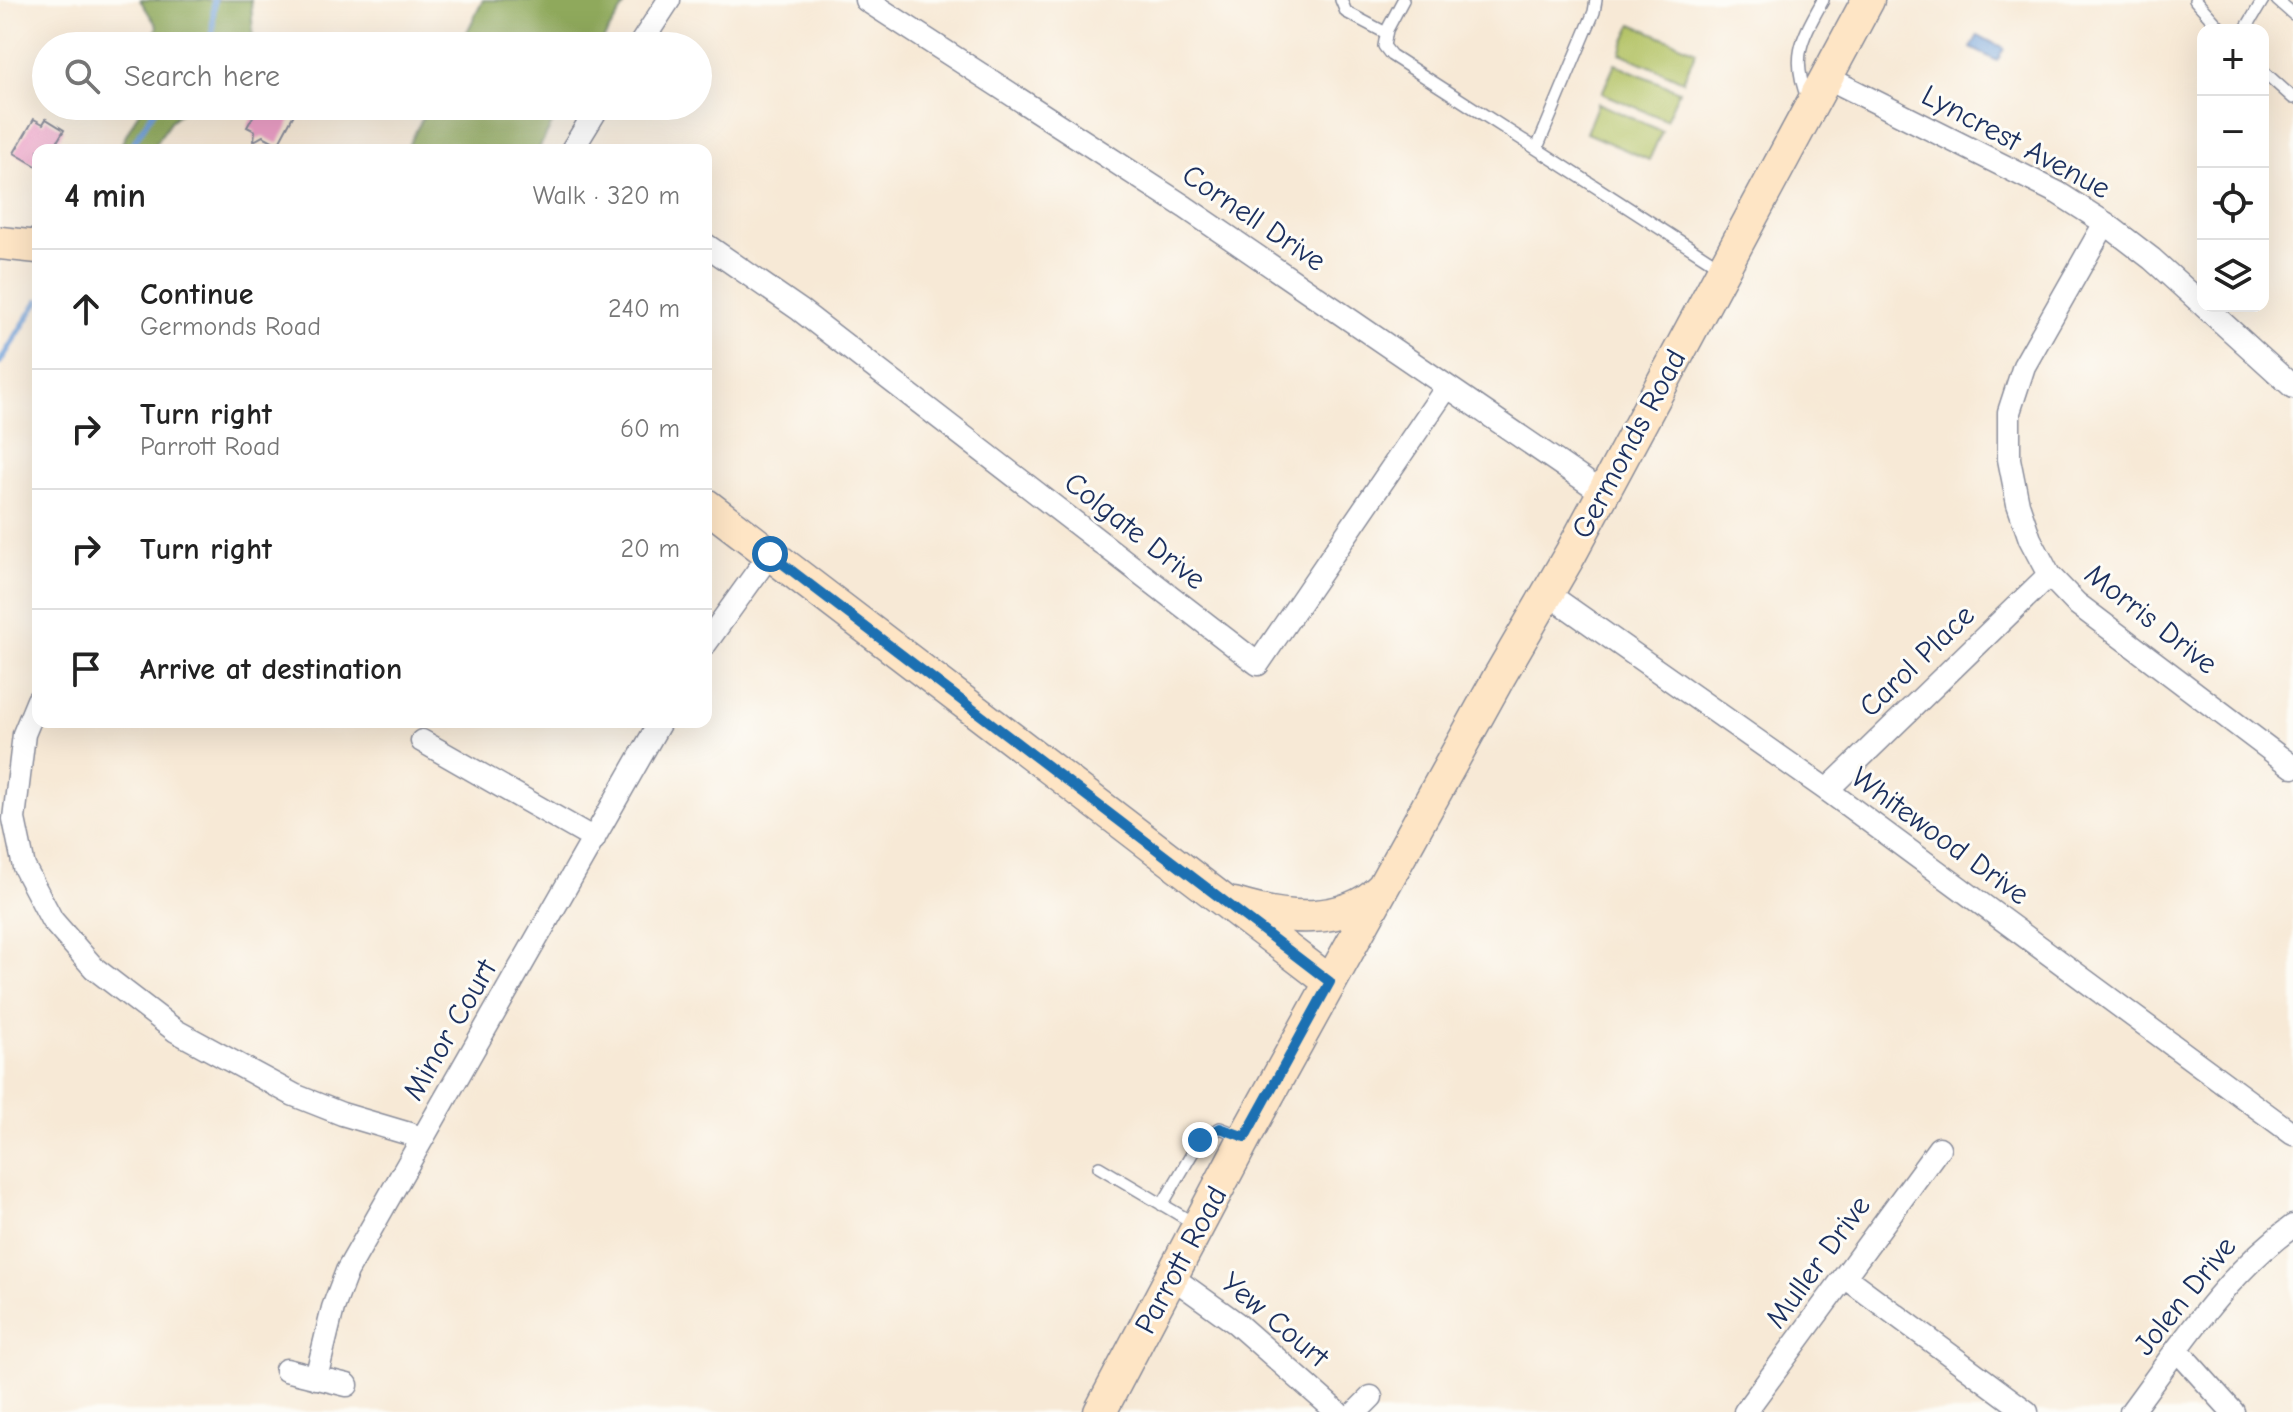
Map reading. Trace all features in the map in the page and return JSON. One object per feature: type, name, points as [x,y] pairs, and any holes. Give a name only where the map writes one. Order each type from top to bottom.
[{"type":"street","points":[[648,32],[669,0]]},
{"type":"street","name":"Cornell Drive","points":[[866,0],[1185,207],[1603,493]]},
{"type":"street","name":"Germonds Road","points":[[712,510],[1330,982],[1603,493],[1868,0]]},
{"type":"street","name":"Lyncrest Avenue","points":[[1828,78],[2058,193],[2105,223],[2152,259],[2197,300]]},
{"type":"street","points":[[576,144],[590,120]]},
{"type":"street","name":"Morris Drive","points":[[2105,223],[2024,366],[2009,412],[2009,459],[2018,504],[2030,539],[2049,575],[2076,603],[2293,767]]},
{"type":"street","points":[[0,243],[32,246]]},
{"type":"street","name":"Colgate Drive","points":[[712,249],[789,301],[1258,664],[1447,387]]},
{"type":"street","name":"Lyncrest Avenue","points":[[2210,312],[2293,387]]},
{"type":"street","points":[[712,635],[770,554]]},
{"type":"street","name":"Carol Place","points":[[1827,790],[2049,575]]},
{"type":"street","name":"Whitewood Drive","points":[[1547,593],[1827,790],[2293,1134]]},
{"type":"street","points":[[32,715],[24,734],[14,819],[24,867],[52,920],[94,968],[176,1031],[294,1095],[342,1114],[423,1138]]},
{"type":"street","name":"Minor Court","points":[[316,1378],[342,1283],[657,728]]},
{"type":"street","points":[[422,741],[594,839]]},
{"type":"street","name":"Germonds Road","points":[[1216,897],[1268,913],[1308,917],[1355,906],[1385,885]]},
{"type":"street","name":"Parrott Road","points":[[1100,1412],[1330,982]]},
{"type":"street","name":"Muller Drive","points":[[1745,1412],[1939,1148]]},
{"type":"street","name":"Jolen Drive","points":[[2131,1412],[2234,1279],[2267,1245],[2293,1226]]},
{"type":"street","name":"Yew Court","points":[[1172,1277],[1236,1323],[1337,1412]]},
{"type":"street","points":[[1845,1277],[2027,1412]]},
{"type":"street","points":[[2177,1350],[2233,1412]]},
{"type":"street","points":[[286,1370],[347,1385]]},
{"type":"lane","points":[[1341,0],[1346,12],[1386,33]]},
{"type":"lane","points":[[1403,0],[1386,33],[1384,46],[1391,55],[1724,270]]},
{"type":"lane","points":[[1537,148],[1594,12],[1596,0]]},
{"type":"lane","points":[[1811,108],[1801,81],[1799,50],[1823,0]]},
{"type":"lane","points":[[2195,0],[2217,24]]},
{"type":"lane","points":[[2249,24],[2263,0]]},
{"type":"lane","points":[[2277,0],[2293,14]]},
{"type":"lane","points":[[2269,76],[2293,98]]},
{"type":"lane","points":[[1162,1205],[1200,1140],[1220,1128],[1245,1137]]},
{"type":"lane","points":[[1099,1167],[1199,1226]]},
{"type":"green space","points":[[140,0],[251,0],[253,32],[156,32],[157,26]]},
{"type":"green space","points":[[483,0],[628,0],[608,32],[467,32]]},
{"type":"green space","points":[[1632,24],[1696,51],[1683,81],[1620,53]]},
{"type":"green space","points":[[1615,64],[1679,91],[1666,120],[1602,93]]},
{"type":"green space","points":[[1598,103],[1662,131],[1649,160],[1586,133]]},
{"type":"green space","points":[[134,120],[172,120],[155,144],[121,144]]},
{"type":"green space","points":[[422,120],[554,120],[541,144],[409,144]]},
{"type":"water","points":[[1978,35],[2004,49],[1997,61],[1971,48]]},
{"type":"building","points":[[33,120],[43,124],[48,120],[64,130],[56,144],[32,144],[32,164],[14,153]]},
{"type":"building","points":[[251,120],[291,120],[278,144],[263,136],[254,141],[255,131],[247,127]]},
{"type":"waterway","points":[[213,32],[214,0]]},
{"type":"waterway","points":[[133,144],[148,120]]},
{"type":"waterway","points":[[0,362],[32,311]]},
{"type":"route","points":[[770,554],[1330,982],[1245,1137],[1220,1128],[1200,1140]]}]
